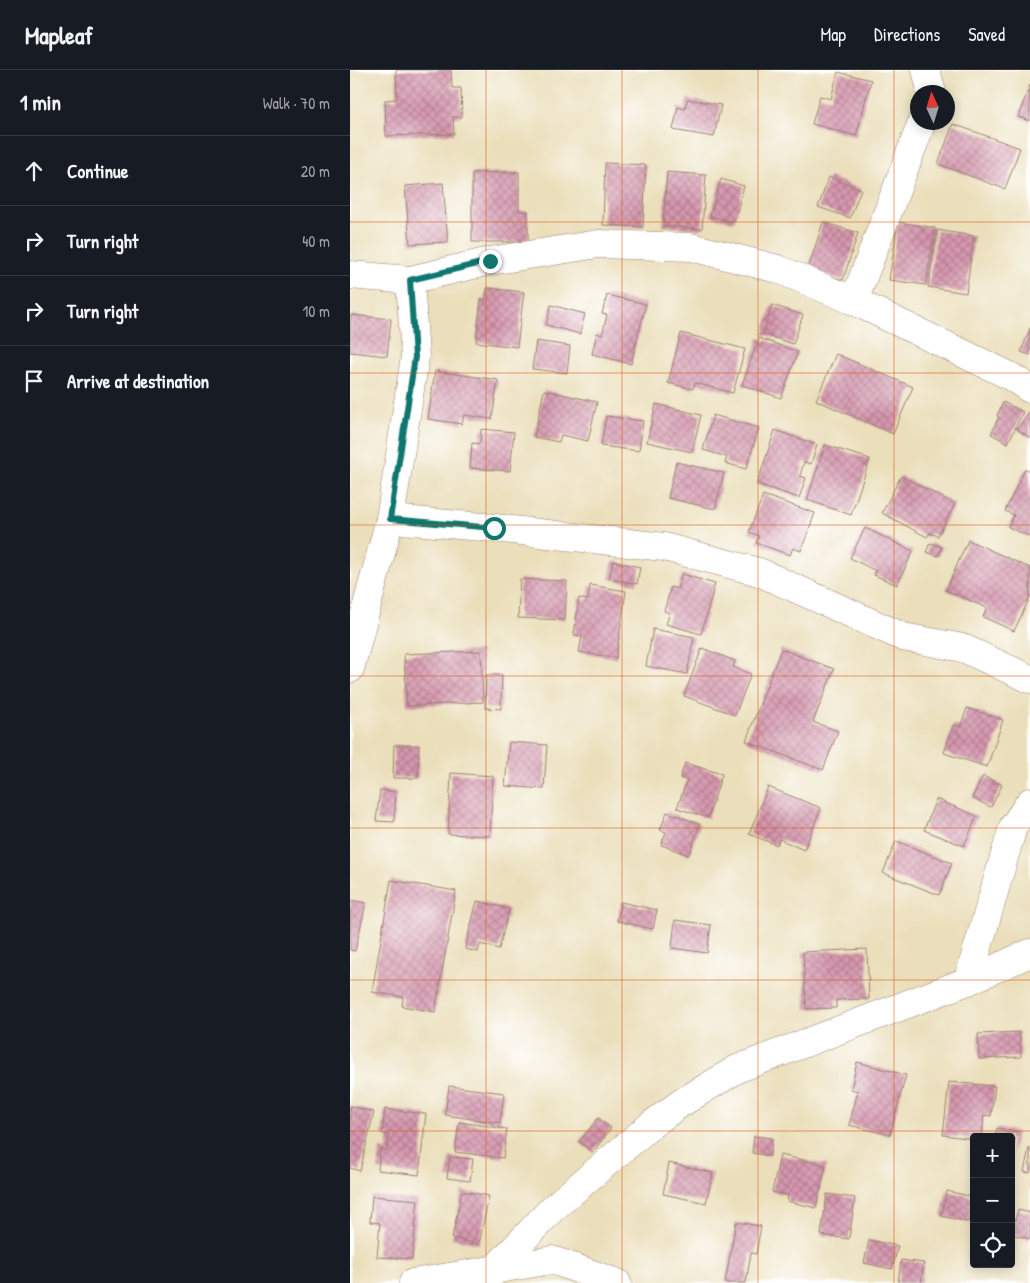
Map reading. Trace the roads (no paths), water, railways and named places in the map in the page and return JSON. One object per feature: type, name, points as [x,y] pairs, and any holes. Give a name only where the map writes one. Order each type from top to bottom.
[{"type":"street","points":[[926,70],[930,85]]},
{"type":"street","points":[[854,301],[919,130]]},
{"type":"street","points":[[350,275],[410,280],[490,261],[598,244],[691,247],[778,268],[854,301],[1010,376],[1030,389]]},
{"type":"street","points":[[350,670],[360,593],[390,519],[415,357],[410,280]]},
{"type":"street","points":[[390,519],[494,528],[664,547],[759,572],[903,637],[963,648],[1030,679]]},
{"type":"street","points":[[968,981],[1013,827],[1030,802]]},
{"type":"street","points":[[489,1277],[552,1209],[651,1125],[681,1103],[737,1069],[968,981],[1026,962]]},
{"type":"street","points":[[413,1283],[489,1277],[552,1260],[617,1283]]}]
